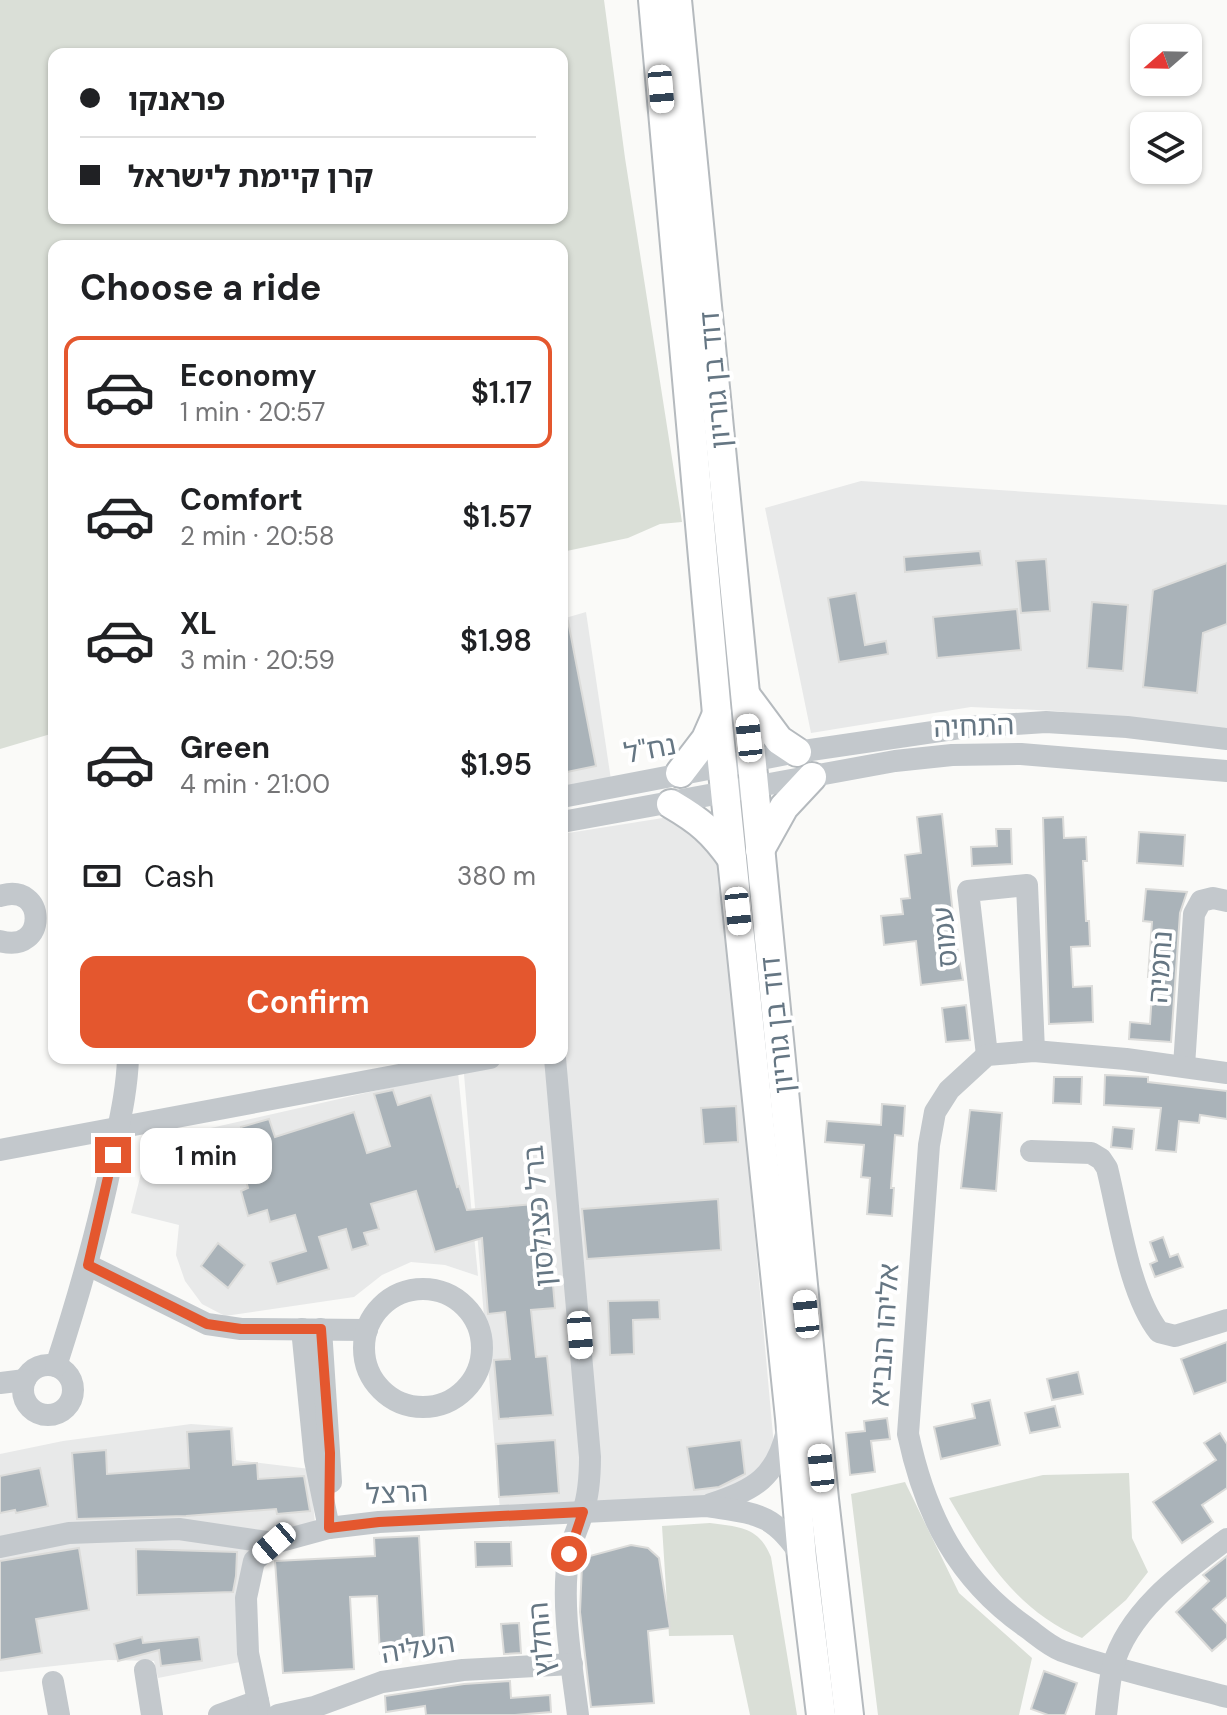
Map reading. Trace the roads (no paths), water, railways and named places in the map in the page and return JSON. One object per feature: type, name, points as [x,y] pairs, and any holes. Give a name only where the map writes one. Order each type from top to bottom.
[{"type":"main road","name":"דוד בן גוריון","points":[[653,0],[717,714],[802,1558],[821,1715]]},
{"type":"main road","name":"דוד בן גוריון","points":[[677,0],[823,1484],[849,1715]]},
{"type":"main road","points":[[744,693],[779,740],[797,752]]},
{"type":"main road","points":[[680,773],[706,739],[717,714]]},
{"type":"main road","points":[[760,850],[784,807],[812,777]]},
{"type":"main road","points":[[671,804],[701,822],[716,836],[733,860]]},
{"type":"street","name":"התחיה","points":[[752,774],[797,752],[967,727],[1046,722],[1127,727],[1227,739]]},
{"type":"street","name":"התחיה","points":[[752,774],[812,777],[895,761],[952,755],[1021,754],[1227,771]]},
{"type":"street","name":"נח\"ל","points":[[568,796],[680,773],[724,779]]},
{"type":"street","name":"נח\"ל","points":[[568,821],[671,804],[724,779],[752,774]]},
{"type":"street","name":"עמוס","points":[[987,1055],[968,891],[1027,885],[1034,1051]]},
{"type":"street","points":[[0,896],[8,893],[23,896],[33,907],[45,912],[23,940],[0,941]]},
{"type":"street","name":"נחמיה","points":[[1184,1066],[1194,914],[1201,901],[1213,898],[1227,901]]},
{"type":"street","points":[[987,1055],[1034,1051],[1227,1073]]},
{"type":"street","name":"אליהו הנביא","points":[[987,1055],[949,1090],[935,1112],[929,1145],[908,1434],[917,1475],[938,1528],[969,1574],[1006,1613],[1059,1650],[1227,1697]]},
{"type":"street","points":[[56,1366],[103,1207],[127,1091],[128,1064]]},
{"type":"street","points":[[0,1150],[459,1064]]},
{"type":"street","name":"ברל כצנלסון","points":[[556,1064],[590,1457],[590,1480],[583,1512]]},
{"type":"street","points":[[1031,1151],[1091,1153],[1101,1159],[1107,1168],[1133,1274],[1148,1318],[1159,1332],[1175,1336],[1227,1320]]},
{"type":"street","points":[[88,1265],[207,1324],[241,1329],[367,1330]]},
{"type":"street","points":[[424,1289],[442,1292],[459,1301],[472,1315],[480,1332],[482,1350],[479,1369],[470,1385],[454,1399],[436,1406],[415,1407],[396,1401],[379,1388],[369,1370],[364,1350],[367,1330],[376,1313],[389,1300],[406,1292],[424,1289]]},
{"type":"street","points":[[312,1329],[330,1468],[329,1528]]},
{"type":"street","points":[[41,1366],[56,1366],[69,1376],[74,1392],[72,1400],[61,1413],[45,1415],[31,1409],[24,1395],[25,1380],[41,1366]]},
{"type":"street","points":[[0,1383],[25,1380]]},
{"type":"street","name":"הרצל","points":[[706,1506],[734,1497],[771,1473],[782,1455],[790,1418]]},
{"type":"street","name":"הרצל","points":[[0,1547],[69,1533],[179,1529],[274,1543],[329,1528],[379,1522],[706,1506],[753,1514],[772,1521],[787,1534],[802,1558]]},
{"type":"street","name":"החלוץ","points":[[578,1715],[566,1584],[569,1554],[583,1512]]},
{"type":"street","points":[[1106,1715],[1113,1665],[1130,1627],[1185,1571],[1227,1539]]},
{"type":"street","points":[[219,1715],[260,1708],[248,1653],[246,1598],[254,1561],[274,1543]]},
{"type":"street","name":"העליה","points":[[278,1715],[314,1707],[382,1682],[463,1670],[572,1664]]},
{"type":"street","points":[[145,1670],[152,1715]]},
{"type":"street","points":[[53,1682],[59,1715]]}]
